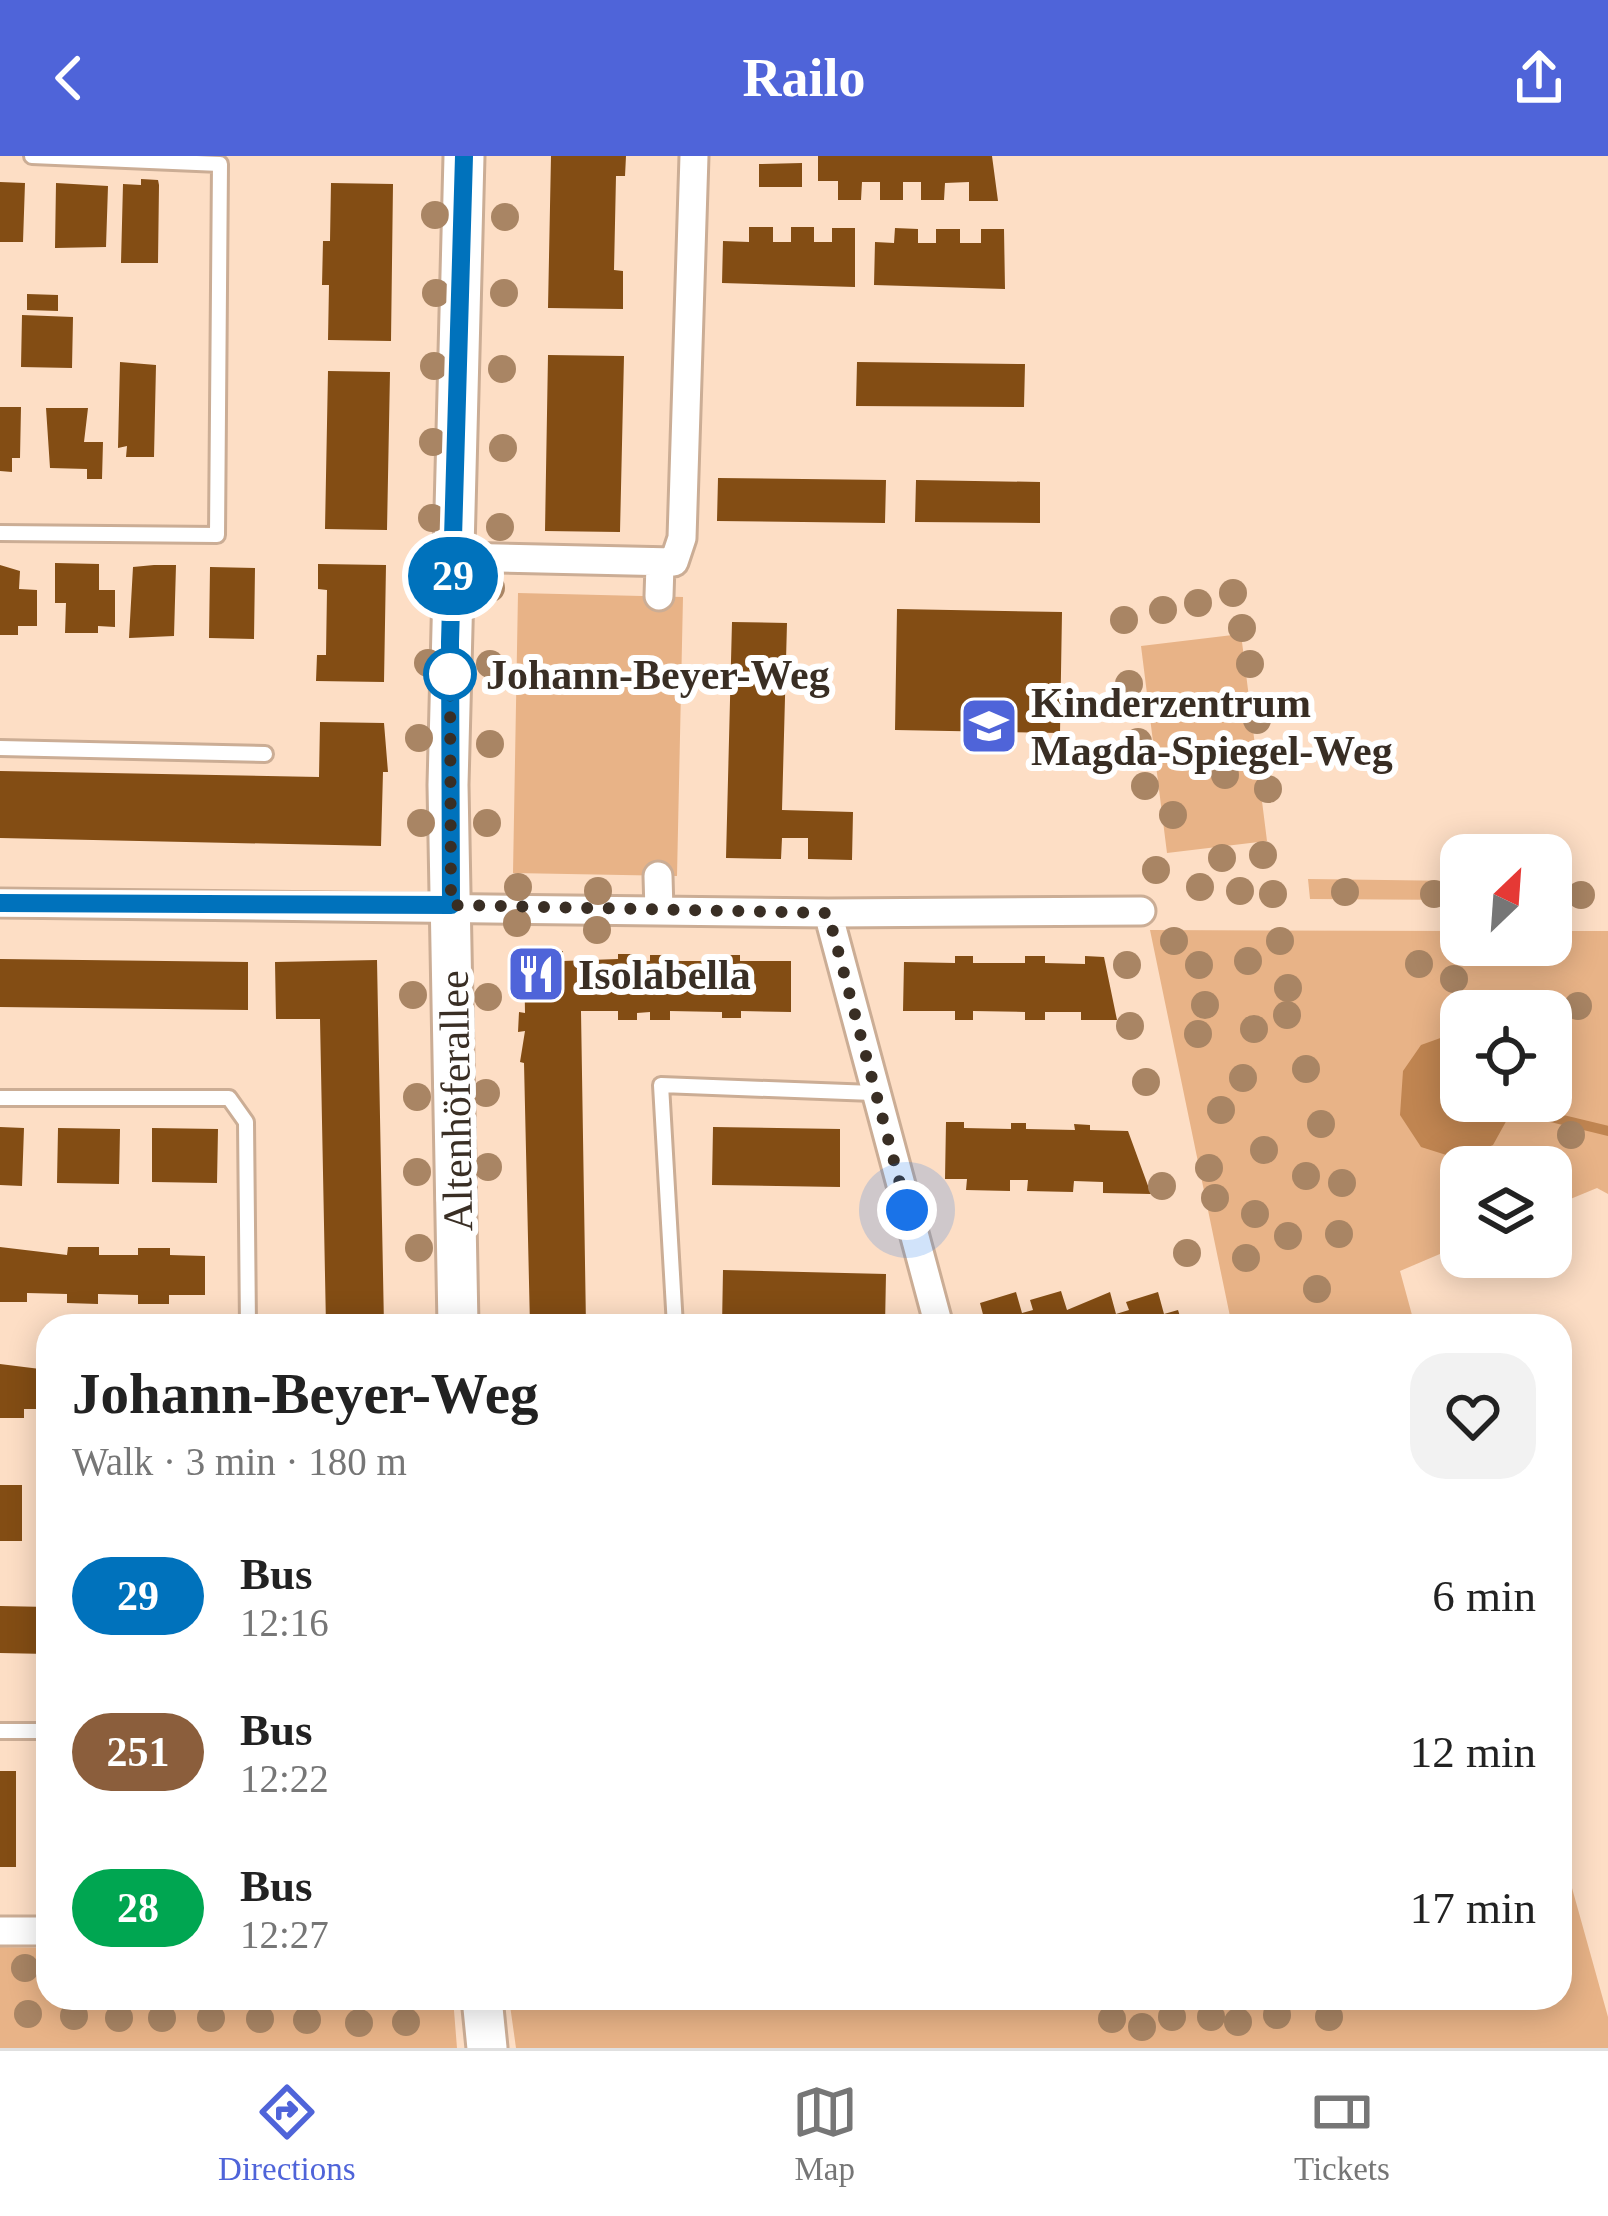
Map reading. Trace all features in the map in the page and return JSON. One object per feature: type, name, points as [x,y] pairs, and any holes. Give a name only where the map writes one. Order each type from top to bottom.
[{"type":"street","name":"Altenhöferallee","points":[[458,1314],[451,905],[464,156]]},
{"type":"street","points":[[659,596],[684,492],[694,156]]},
{"type":"street","points":[[454,556],[667,563]]},
{"type":"street","points":[[658,875],[659,911]]},
{"type":"street","points":[[0,903],[828,913],[1142,911]]},
{"type":"street","points":[[828,913],[936,1314]]},
{"type":"street","points":[[0,1930],[36,1931]]},
{"type":"street","points":[[483,2010],[487,2048]]},
{"type":"lane","points":[[0,533],[218,535],[220,164],[32,156]]},
{"type":"lane","points":[[0,748],[265,754]]},
{"type":"lane","points":[[674,1314],[661,1085],[873,1093]]},
{"type":"lane","points":[[0,1098],[229,1098],[245,1122],[248,1314]]},
{"type":"lane","points":[[0,1731],[36,1731]]},
{"type":"shaded area","points":[[518,593],[683,597],[677,876],[513,873]]},
{"type":"shaded area","points":[[1241,634],[1267,841],[1167,853],[1141,646]]},
{"type":"shaded area","points":[[1308,879],[1440,881],[1440,900],[1310,899]]},
{"type":"shaded area","points":[[1150,930],[1440,931],[1440,966],[1572,966],[1572,931],[1608,931],[1608,1194],[1597,1188],[1572,1198],[1572,1146],[1440,1146],[1440,1254],[1400,1271],[1412,1314],[1230,1314]]},
{"type":"shaded area","points":[[1440,1038],[1440,1122],[1506,1122],[1493,1145],[1440,1146],[1440,1153],[1421,1147],[1400,1115],[1403,1071],[1421,1045]]},
{"type":"shaded area","points":[[1572,1888],[1608,2017],[1608,2048],[516,2048],[511,2010],[1572,2010]]},
{"type":"shaded area","points":[[0,1947],[36,1948],[36,2010],[454,2010],[457,2048],[0,2048]]},
{"type":"building","points":[[551,156],[626,156],[625,176],[616,176],[614,270],[623,271],[623,309],[548,308]]},
{"type":"building","points":[[818,156],[992,156],[998,201],[969,201],[969,182],[945,183],[944,200],[921,200],[921,182],[903,182],[903,200],[880,200],[880,182],[862,182],[861,200],[838,200],[838,181],[818,181]]},
{"type":"building","points":[[802,163],[802,187],[759,187],[759,164]]},
{"type":"building","points":[[141,179],[158,180],[158,263],[121,263],[123,184],[141,185]]},
{"type":"building","points":[[0,182],[25,183],[23,242],[0,242]]},
{"type":"building","points":[[56,183],[108,186],[106,247],[55,248]]},
{"type":"building","points":[[331,183],[393,184],[391,341],[328,340],[329,285],[322,285],[323,241],[330,241]]},
{"type":"building","points":[[749,227],[773,227],[773,242],[791,242],[791,227],[814,227],[814,242],[832,242],[832,228],[855,228],[855,287],[722,283],[723,241],[749,242]]},
{"type":"building","points":[[895,228],[918,229],[918,243],[936,243],[936,229],[960,229],[960,243],[981,243],[981,229],[1004,229],[1005,289],[874,285],[875,242],[894,243]]},
{"type":"building","points":[[27,294],[58,295],[58,311],[27,310]]},
{"type":"building","points":[[22,315],[73,317],[72,368],[21,367]]},
{"type":"building","points":[[548,355],[624,356],[620,532],[545,531]]},
{"type":"building","points":[[120,362],[156,365],[154,457],[126,457],[127,446],[118,448]]},
{"type":"building","points":[[857,362],[1025,364],[1024,407],[856,406]]},
{"type":"building","points":[[328,371],[390,372],[387,530],[325,529]]},
{"type":"building","points":[[0,407],[21,407],[20,458],[12,458],[12,472],[0,471]]},
{"type":"building","points":[[46,408],[88,408],[84,442],[103,442],[102,479],[87,479],[87,469],[50,468]]},
{"type":"building","points":[[718,478],[886,480],[885,523],[717,521]]},
{"type":"building","points":[[916,480],[1040,482],[1040,523],[915,522]]},
{"type":"building","points":[[55,563],[99,564],[99,590],[115,590],[115,627],[98,626],[98,633],[65,633],[66,603],[55,603]]},
{"type":"building","points":[[318,564],[386,565],[384,682],[316,681],[317,655],[326,655],[327,590],[318,589]]},
{"type":"building","points":[[0,565],[20,571],[19,589],[37,590],[37,626],[18,626],[18,635],[0,635]]},
{"type":"building","points":[[176,565],[174,636],[129,638],[133,567]]},
{"type":"building","points":[[210,567],[255,568],[254,639],[209,638]]},
{"type":"building","points":[[897,609],[1062,612],[1060,733],[895,730]]},
{"type":"building","points":[[732,622],[787,623],[782,810],[853,812],[852,860],[808,859],[808,838],[782,838],[781,859],[726,858]]},
{"type":"building","points":[[320,722],[384,723],[388,772],[383,772],[381,846],[0,838],[0,771],[319,777]]},
{"type":"building","points":[[524,951],[563,951],[563,961],[636,954],[636,961],[650,961],[650,955],[670,955],[670,961],[720,961],[720,955],[740,955],[740,961],[791,961],[791,1012],[741,1011],[741,1018],[722,1018],[722,1012],[670,1011],[670,1020],[650,1020],[650,1012],[637,1013],[637,1020],[618,1020],[618,1011],[581,1011],[586,1314],[530,1314],[524,1063],[520,1062],[525,1031],[518,1032],[519,1012],[525,1013]]},
{"type":"building","points":[[955,956],[973,956],[973,963],[1025,963],[1025,956],[1045,956],[1045,963],[1085,964],[1085,956],[1104,957],[1117,1020],[1081,1020],[1081,1012],[1045,1012],[1045,1020],[1025,1020],[1025,1012],[973,1011],[973,1020],[955,1020],[955,1011],[903,1011],[904,962],[955,963]]},
{"type":"building","points":[[0,959],[248,962],[248,1010],[0,1007]]},
{"type":"building","points":[[377,960],[384,1314],[326,1314],[320,1019],[276,1019],[275,962]]},
{"type":"building","points":[[946,1122],[964,1122],[964,1128],[1011,1129],[1011,1123],[1026,1123],[1026,1129],[1075,1130],[1074,1124],[1090,1125],[1090,1130],[1128,1131],[1151,1194],[1103,1193],[1103,1182],[1074,1181],[1073,1192],[1027,1191],[1028,1180],[1010,1180],[1010,1191],[966,1190],[967,1179],[945,1179]]},
{"type":"building","points":[[0,1127],[24,1128],[22,1186],[0,1185]]},
{"type":"building","points":[[713,1127],[840,1129],[840,1187],[712,1185]]},
{"type":"building","points":[[58,1128],[120,1129],[119,1184],[57,1183]]},
{"type":"building","points":[[152,1128],[218,1129],[217,1183],[152,1182]]},
{"type":"building","points":[[0,1247],[67,1255],[68,1247],[99,1247],[99,1255],[138,1255],[138,1248],[170,1248],[170,1255],[205,1256],[205,1295],[169,1295],[169,1304],[138,1304],[138,1295],[98,1294],[98,1304],[67,1303],[67,1294],[27,1293],[27,1302],[0,1302]]},
{"type":"building","points":[[723,1270],[886,1274],[885,1314],[722,1314]]},
{"type":"building","points":[[1061,1291],[1067,1310],[1110,1292],[1116,1314],[983,1314],[980,1303],[1016,1292],[1022,1313],[1033,1310],[1030,1300]]},
{"type":"building","points":[[1158,1292],[1164,1314],[1116,1314],[1129,1310],[1126,1302]]},
{"type":"building","points":[[0,1364],[36,1368],[36,1409],[24,1409],[24,1418],[0,1418]]},
{"type":"building","points":[[0,1485],[22,1485],[22,1541],[0,1541]]},
{"type":"building","points":[[0,1606],[36,1607],[36,1654],[0,1653]]},
{"type":"building","points":[[0,1771],[16,1771],[16,1867],[0,1867]]},
{"type":"waterway","points":[[1571,1122],[1608,1131]]},
{"type":"bus line","name":"29","points":[[0,903],[451,905],[450,642],[464,156]]},
{"type":"place","name":"Johann-Beyer-Weg","points":[[450,674]]},
{"type":"place","name":"Kinderzentrum Magda-Spiegel-Weg","points":[[989,726]]},
{"type":"place","name":"Isolabella","points":[[536,974]]},
{"type":"route","points":[[450,674],[451,905],[828,913],[907,1210]]}]
